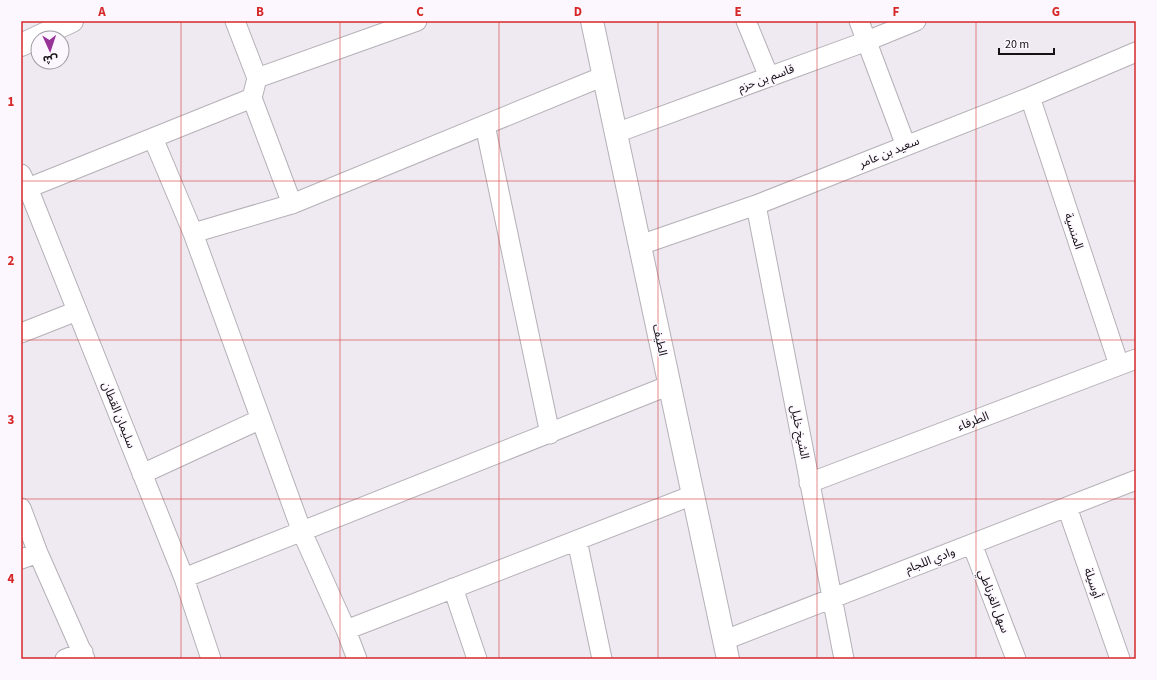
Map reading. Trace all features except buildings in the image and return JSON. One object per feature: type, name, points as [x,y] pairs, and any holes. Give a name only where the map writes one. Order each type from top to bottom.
[{"type":"street","points":[[21,45],[72,21]]},
{"type":"street","points":[[235,21],[257,78],[252,98],[292,204]]},
{"type":"street","points":[[257,78],[417,21]]},
{"type":"street","name":"الطيف","points":[[592,21],[726,650]]},
{"type":"street","points":[[746,21],[769,77]]},
{"type":"street","points":[[860,21],[906,146]]},
{"type":"street","name":"قاسم بن حزم","points":[[616,133],[867,41],[916,21]]},
{"type":"street","name":"سعيد بن عامر","points":[[640,245],[756,205],[1030,97],[1136,52]]},
{"type":"street","points":[[193,233],[292,204],[604,76]]},
{"type":"street","name":"المنسية","points":[[1030,97],[1128,362]]},
{"type":"street","points":[[25,181],[153,138],[252,98]]},
{"type":"street","points":[[484,125],[550,434]]},
{"type":"street","points":[[153,138],[193,233],[302,532],[346,630],[357,659]]},
{"type":"street","name":"سليمان القطان","points":[[25,181],[184,578],[211,659]]},
{"type":"street","name":"الشيخ خليل","points":[[756,205],[844,659]]},
{"type":"street","points":[[21,333],[77,311]]},
{"type":"street","name":"الطرفاء","points":[[810,482],[1128,362]]},
{"type":"street","points":[[184,578],[670,386]]},
{"type":"street","points":[[142,474],[261,419]]},
{"type":"street","name":"وادي اللجام","points":[[726,650],[832,598],[1136,480]]},
{"type":"street","points":[[346,630],[693,495]]},
{"type":"street","name":"أوسيلة","points":[[1067,507],[1120,659]]},
{"type":"street","points":[[21,508],[30,556],[84,656],[65,659]]},
{"type":"street","points":[[577,540],[602,659]]},
{"type":"street","name":"سهل الغرناطي","points":[[972,544],[1016,659]]},
{"type":"street","points":[[453,588],[477,659]]}]
